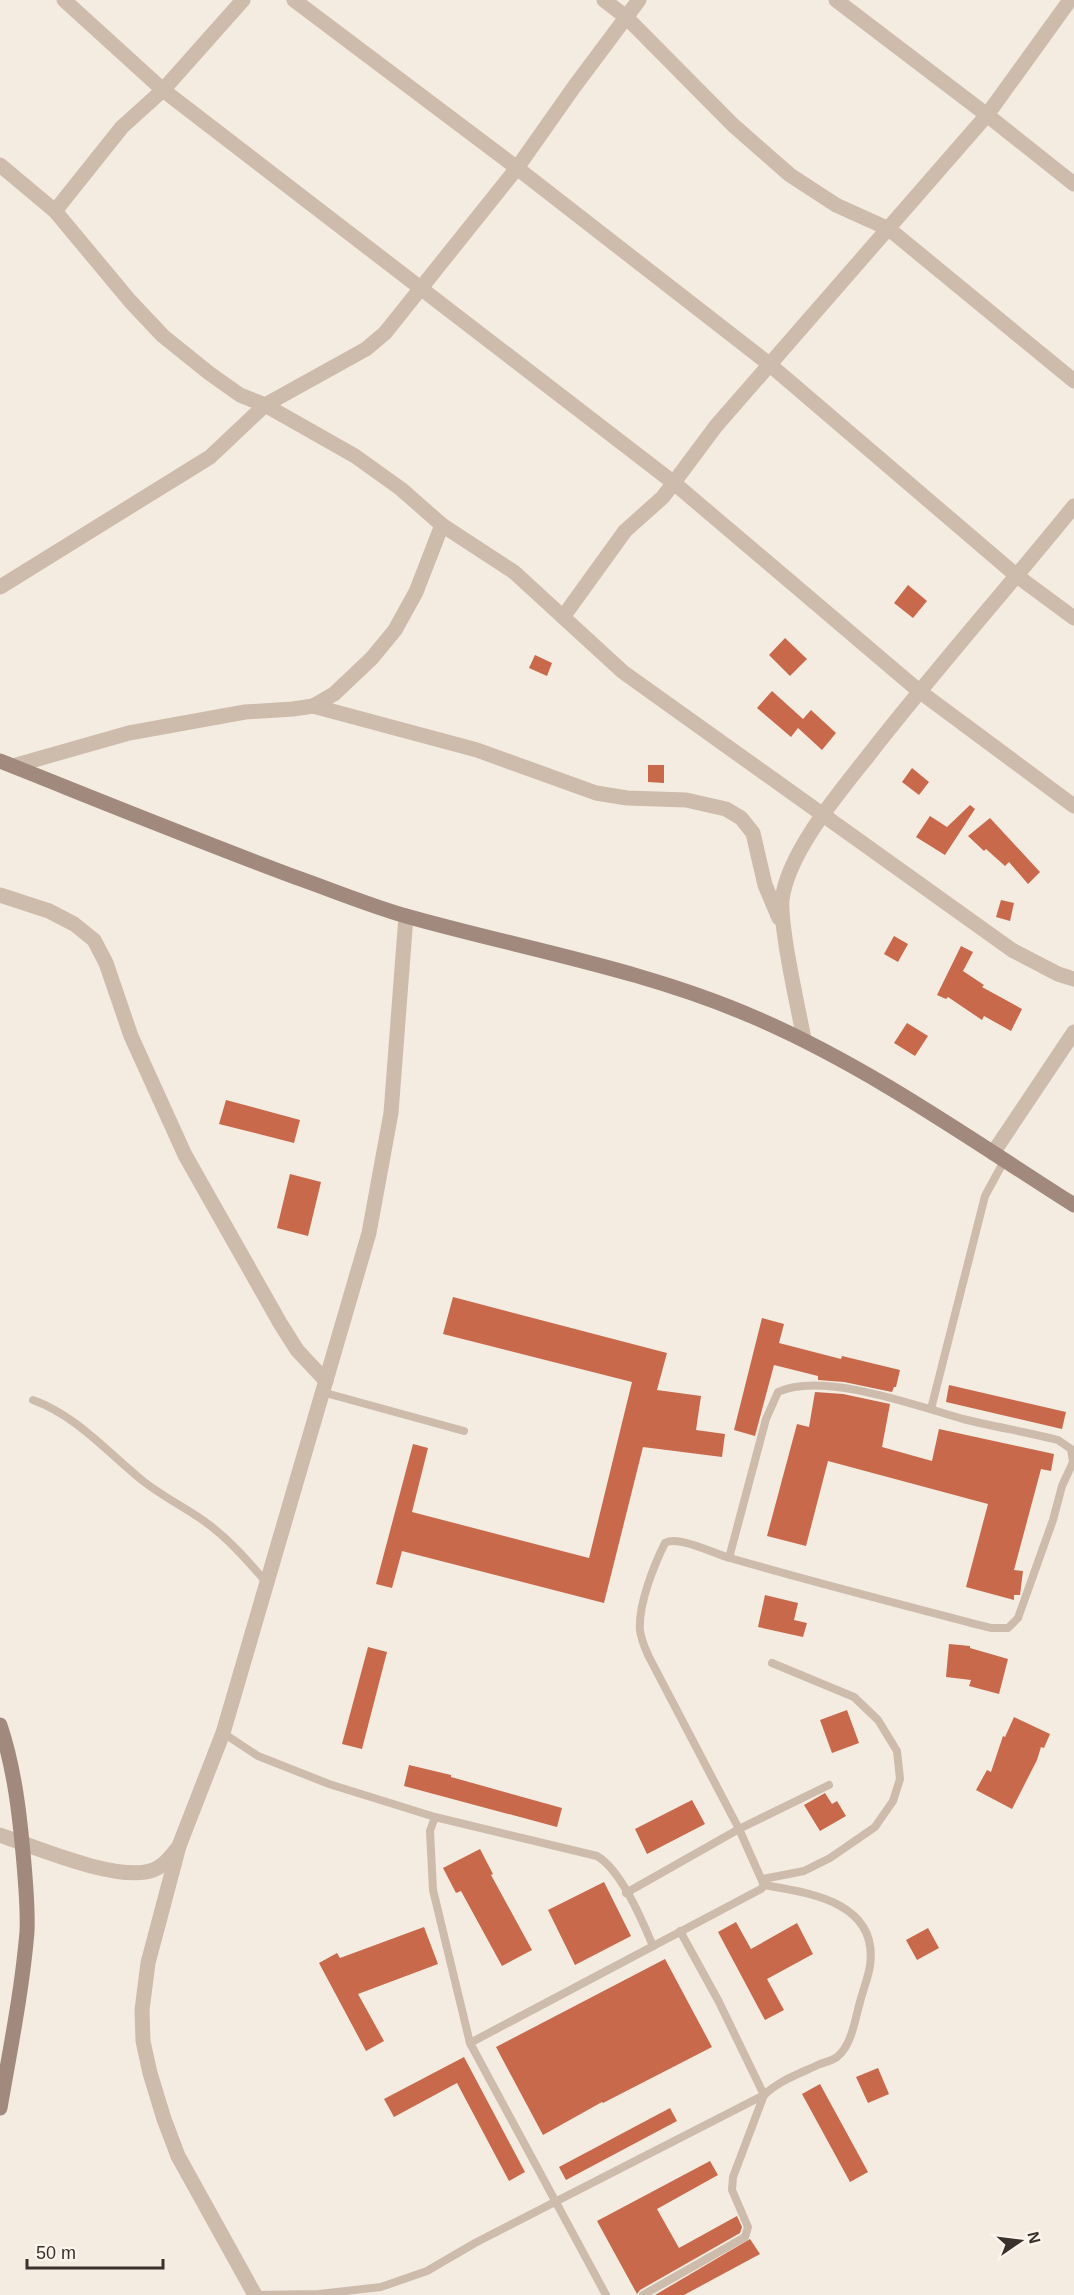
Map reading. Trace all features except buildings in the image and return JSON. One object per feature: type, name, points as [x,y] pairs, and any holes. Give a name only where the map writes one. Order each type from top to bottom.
[{"type":"main road","points":[[6,764],[247,860],[350,898],[406,916],[625,972],[742,1012],[804,1039],[885,1083],[1074,1205]]},
{"type":"main road","points":[[0,1725],[10,1758],[22,1842],[27,1931],[0,2108]]},
{"type":"street","points":[[64,0],[163,90],[674,483],[919,691],[1074,806]]},
{"type":"street","points":[[55,211],[122,127],[163,90],[243,0]]},
{"type":"street","points":[[294,0],[518,168],[769,364],[1017,576],[1074,618]]},
{"type":"street","points":[[604,0],[626,17],[733,125],[790,176],[836,205],[889,229],[1074,381]]},
{"type":"street","points":[[0,587],[210,457],[265,405],[366,349],[385,333],[518,168],[639,0]]},
{"type":"street","points":[[836,0],[1074,184]]},
{"type":"street","points":[[563,617],[626,531],[674,483],[716,426],[987,115],[1071,0]]},
{"type":"street","points":[[0,165],[55,211],[130,301],[163,336],[240,395],[265,405],[355,456],[401,489],[442,525],[514,572],[542,595],[623,672],[1012,950],[1058,974],[1074,979]]},
{"type":"street","points":[[804,1039],[784,929],[782,900],[790,874],[823,814],[919,691],[1074,506]]},
{"type":"street","points":[[6,764],[140,730],[245,712],[313,706],[347,684],[395,630],[416,592],[442,525]]},
{"type":"street","points":[[313,706],[477,750],[596,793],[627,798],[686,800],[726,809],[741,818],[753,833],[765,885],[784,929]]},
{"type":"street","points":[[0,896],[49,911],[74,924],[94,940],[106,963],[131,1036],[184,1155],[280,1323],[324,1387]]},
{"type":"street","points":[[255,2295],[178,2156],[164,2119],[143,2041],[142,2010],[148,1963],[179,1846],[223,1733],[369,1233],[391,1113],[406,916]]},
{"type":"street","points":[[999,1157],[1074,1032]]},
{"type":"street","points":[[0,1835],[98,1868],[133,1873],[153,1870],[165,1863],[179,1846]]},
{"type":"lane","points":[[931,1409],[985,1196],[999,1157]]},
{"type":"lane","points":[[470,2043],[761,1889],[763,1882],[739,1829],[649,1657],[641,1637],[642,1606],[665,1543],[677,1540],[729,1558],[990,1628],[1008,1628],[1015,1623],[1053,1520],[1062,1486],[1073,1462],[1071,1449],[1058,1440],[964,1419],[851,1389],[830,1386],[795,1387],[778,1392],[766,1419],[729,1558]]},
{"type":"lane","points":[[324,1387],[464,1431]]},
{"type":"lane","points":[[33,1400],[70,1418],[144,1482],[206,1522],[239,1551],[266,1582]]},
{"type":"lane","points":[[763,1882],[804,1871],[830,1858],[875,1827],[893,1801],[900,1779],[897,1751],[878,1720],[854,1697],[772,1663]]},
{"type":"lane","points":[[223,1733],[258,1756],[329,1784],[435,1817],[597,1856],[612,1869],[653,1946]]},
{"type":"lane","points":[[626,1893],[739,1829],[829,1785]]},
{"type":"lane","points":[[435,1817],[430,1831],[433,1890],[470,2043],[606,2295]]},
{"type":"lane","points":[[255,2295],[319,2294],[381,2287],[427,2271],[475,2243],[764,2095],[773,2086],[837,2057],[850,2037],[870,1966],[870,1947],[866,1930],[850,1910],[805,1892],[763,1882]]},
{"type":"lane","points":[[643,2295],[745,2237],[748,2227],[732,2190],[733,2177],[764,2095],[719,2002],[680,1931]]}]
